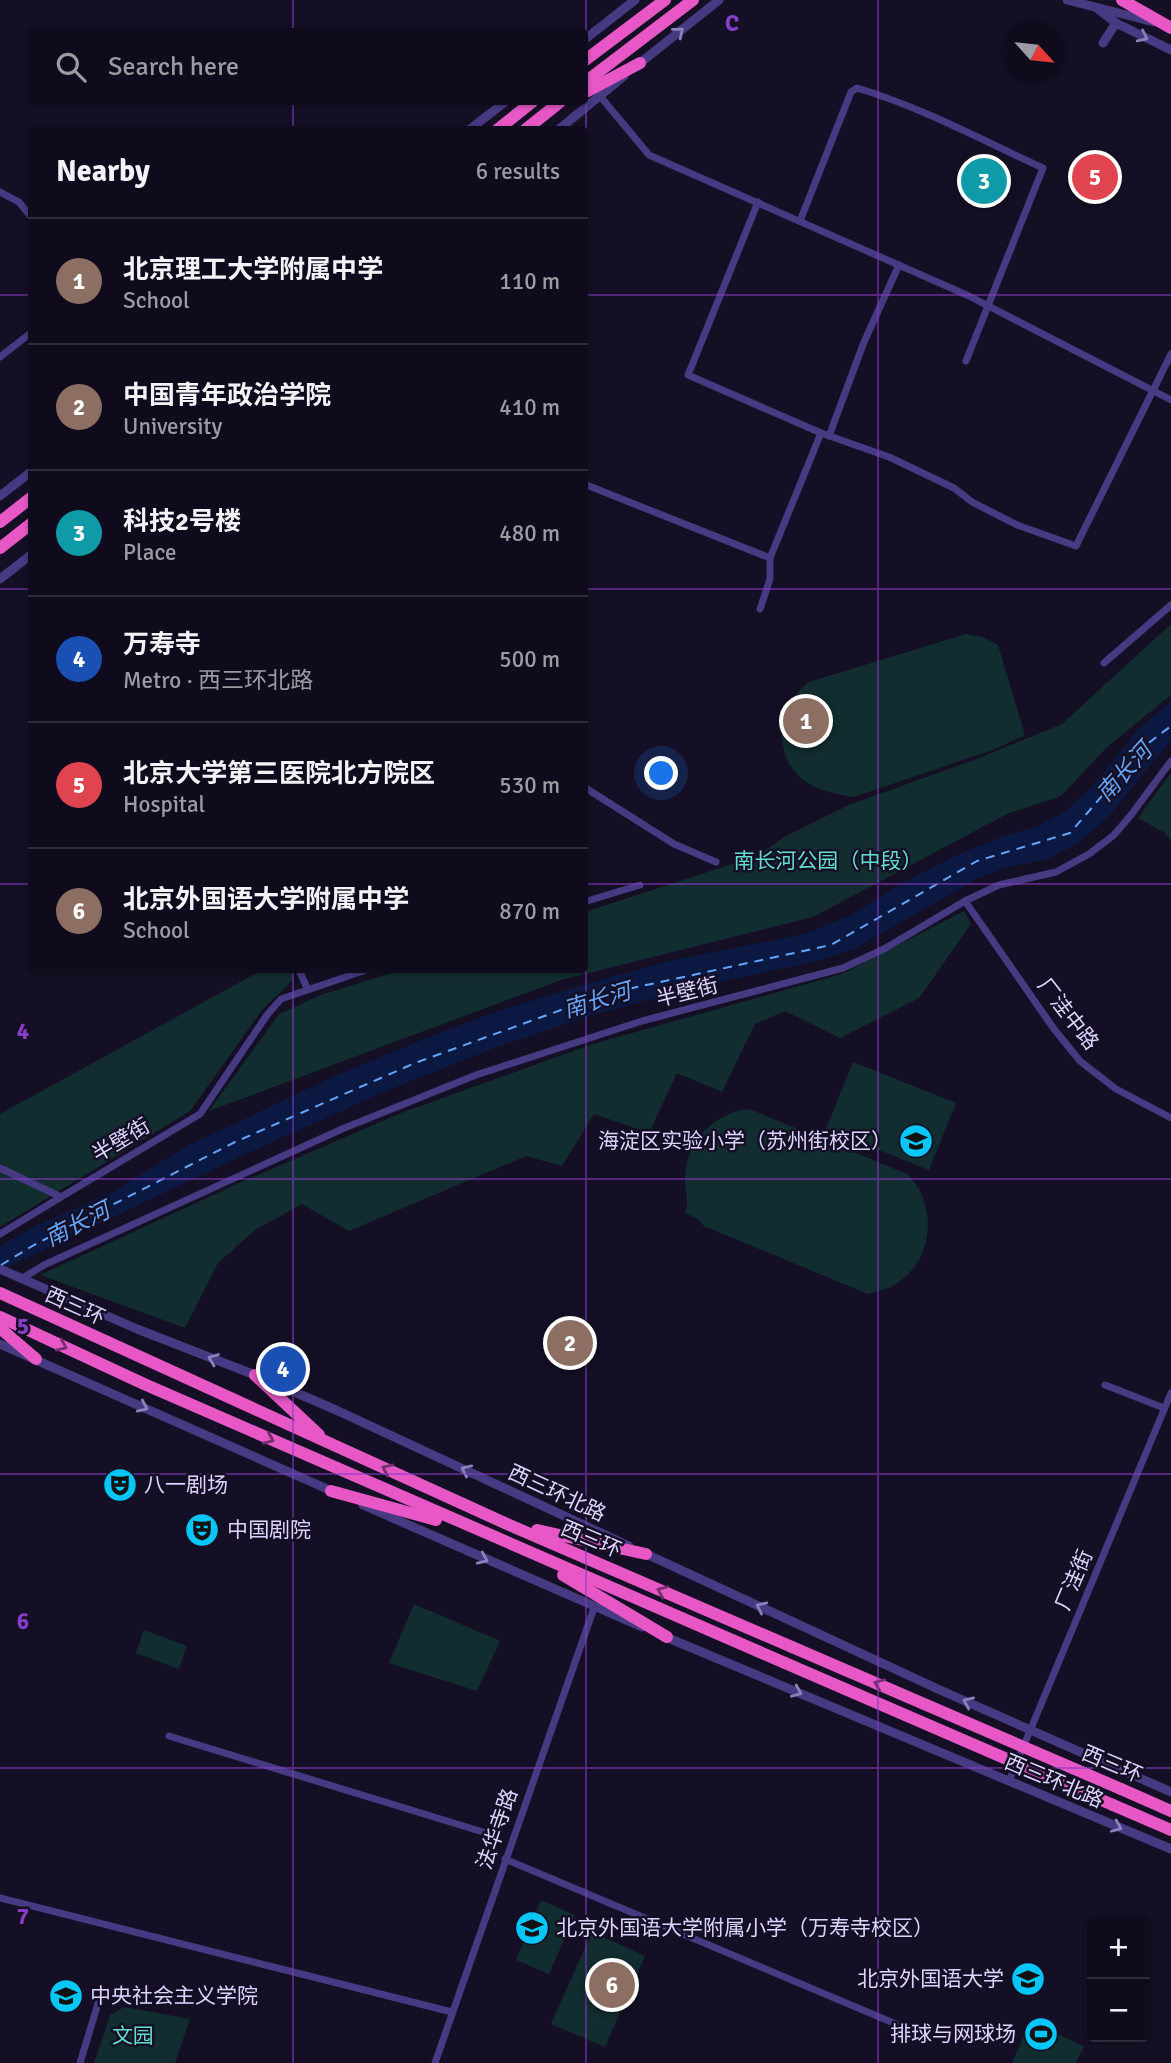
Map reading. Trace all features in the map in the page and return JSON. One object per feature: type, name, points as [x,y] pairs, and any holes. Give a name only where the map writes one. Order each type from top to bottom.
[{"type":"highway","points":[[588,58],[664,0]]},
{"type":"highway","points":[[588,80],[693,0]]},
{"type":"highway","points":[[1122,0],[1168,27]]},
{"type":"highway","points":[[588,91],[640,63]]},
{"type":"highway","points":[[502,126],[528,105]]},
{"type":"highway","points":[[530,126],[556,105]]},
{"type":"highway","points":[[541,116],[562,105]]},
{"type":"highway","points":[[0,522],[28,500]]},
{"type":"highway","points":[[0,548],[28,526]]},
{"type":"highway","name":"西三环","points":[[0,1293],[507,1524],[1171,1811]]},
{"type":"highway","name":"西三环","points":[[0,1317],[144,1384],[521,1550],[1171,1830]]},
{"type":"highway","points":[[0,1328],[36,1359]]},
{"type":"highway","points":[[255,1375],[327,1442]]},
{"type":"highway","points":[[331,1491],[480,1532]]},
{"type":"highway","points":[[507,1524],[646,1554]]},
{"type":"highway","points":[[521,1550],[667,1637]]},
{"type":"street","points":[[588,37],[635,0]]},
{"type":"street","points":[[563,126],[719,0]]},
{"type":"street","points":[[1068,0],[1168,27]]},
{"type":"street","points":[[1094,5],[1115,23],[1171,50]]},
{"type":"street","points":[[1103,43],[1115,23]]},
{"type":"street","points":[[800,221],[850,92],[857,88],[884,96],[1043,168],[966,361]]},
{"type":"street","points":[[600,96],[649,155],[988,306],[1171,400]]},
{"type":"street","points":[[474,126],[501,105]]},
{"type":"street","points":[[0,192],[19,202],[28,213]]},
{"type":"street","points":[[758,202],[688,374],[821,433],[889,457],[954,488],[972,502],[1017,525],[1076,545],[1171,354]]},
{"type":"street","points":[[829,436],[864,342],[899,265]]},
{"type":"street","points":[[0,357],[28,335]]},
{"type":"street","points":[[760,609],[770,579],[769,558],[821,433]]},
{"type":"street","points":[[0,496],[28,474]]},
{"type":"street","points":[[588,486],[769,558]]},
{"type":"street","points":[[0,579],[28,560]]},
{"type":"street","points":[[1104,663],[1171,605]]},
{"type":"street","name":"半壁街","points":[[17,1277],[342,1129],[476,1075],[642,1021],[843,968],[884,949],[965,901],[999,885],[1056,872],[1089,855],[1123,825],[1171,761]]},
{"type":"street","points":[[588,790],[674,844],[716,862]]},
{"type":"street","points":[[588,901],[640,885]]},
{"type":"street","name":"厂洼中路","points":[[965,901],[1054,1029],[1080,1060],[1116,1089],[1171,1118]]},
{"type":"street","points":[[300,973],[307,988]]},
{"type":"street","name":"半壁街","points":[[0,1234],[200,1114],[267,1014],[281,999],[356,973]]},
{"type":"street","points":[[0,1168],[61,1197]]},
{"type":"street","name":"西三环北路","points":[[0,1269],[137,1329],[336,1410],[1171,1793]]},
{"type":"street","name":"西三环北路","points":[[0,1344],[594,1608],[1171,1849]]},
{"type":"street","points":[[1105,1385],[1164,1408]]},
{"type":"street","name":"厂洼街","points":[[1009,1781],[1171,1392]]},
{"type":"street","name":"法华寺路","points":[[435,2063],[594,1608]]},
{"type":"street","points":[[169,1736],[483,1832]]},
{"type":"street","points":[[505,1859],[897,2024]]},
{"type":"street","points":[[0,1898],[452,2012]]},
{"type":"street","points":[[80,2063],[99,2000]]},
{"type":"green space","name":"南长河公园（中段）","points":[[1171,624],[1171,695],[1107,747],[1061,796],[1007,814],[813,917],[561,980],[209,1111],[279,1014],[321,995],[391,973],[588,973],[588,911],[757,856],[784,837],[851,804],[974,760],[1062,724]]},
{"type":"green space","points":[[966,634],[983,637],[998,645],[1025,735],[995,749],[851,797],[819,789],[796,773],[783,747],[784,719],[798,693],[809,682]]},
{"type":"green space","points":[[1171,773],[1171,842],[1165,833],[1138,818]]},
{"type":"green space","points":[[964,911],[971,924],[919,998],[840,1038],[785,1011],[755,1024],[722,1092],[677,1073],[649,1133],[594,1114],[562,1166],[526,1156],[349,1231],[302,1204],[255,1230],[218,1263],[185,1328],[40,1275],[237,1184],[401,1113],[593,1044],[842,974]]},
{"type":"green space","points":[[257,973],[292,973],[294,979],[262,1010],[190,1111],[0,1227],[0,1114]]},
{"type":"green space","points":[[853,1062],[956,1103],[929,1170],[826,1129]]},
{"type":"green space","points":[[744,1109],[907,1174],[924,1200],[928,1230],[925,1245],[911,1271],[892,1286],[868,1294],[704,1226],[698,1219],[685,1213],[686,1167],[695,1144],[710,1125]]},
{"type":"green space","points":[[414,1604],[500,1641],[477,1691],[389,1663]]},
{"type":"green space","points":[[144,1630],[187,1646],[179,1669],[136,1653]]},
{"type":"green space","points":[[541,1900],[575,1915],[549,1974],[516,1960]]},
{"type":"green space","points":[[592,1932],[645,1956],[605,2047],[551,2024]]},
{"type":"green space","name":"文园","points":[[124,2007],[190,2019],[175,2063],[94,2063],[110,2015]]},
{"type":"green space","name":"排球与网球场","points":[[1030,2022],[1084,2046],[1076,2063],[1012,2063]]},
{"type":"water","name":"南长河","points":[[1171,701],[1171,740],[1109,816],[1077,844],[1048,859],[1004,868],[977,879],[854,949],[818,961],[700,986],[593,1015],[500,1046],[393,1088],[263,1146],[0,1273],[0,1247],[29,1229],[116,1190],[183,1148],[335,1076],[498,1011],[590,983],[673,960],[805,934],[849,916],[906,881],[955,856],[1035,827],[1064,812],[1088,791],[1139,729]]},
{"type":"ferry route","points":[[1,1265],[34,1245],[235,1142],[415,1063],[605,994],[831,945],[977,861],[1070,833],[1146,745],[1171,726]]},
{"type":"place","name":"北京大学第三医院北方院区","points":[[1095,177]]},
{"type":"place","name":"科技2号楼","points":[[984,181]]},
{"type":"place","name":"北京理工大学附属中学","points":[[806,721]]},
{"type":"place","name":"海淀区实验小学（苏州街校区）","points":[[916,1141]]},
{"type":"place","name":"中国青年政治学院","points":[[570,1343]]},
{"type":"place","name":"万寿寺","points":[[283,1369]]},
{"type":"place","name":"八一剧场","points":[[120,1485]]},
{"type":"place","name":"中国剧院","points":[[202,1530]]},
{"type":"place","name":"北京外国语大学附属小学（万寿寺校区）","points":[[532,1928]]},
{"type":"place","name":"北京外国语大学","points":[[1028,1979]]},
{"type":"place","name":"北京外国语大学附属中学","points":[[612,1985]]},
{"type":"place","name":"中央社会主义学院","points":[[66,1996]]},
{"type":"place","name":"排球与网球场","points":[[1041,2034]]}]
